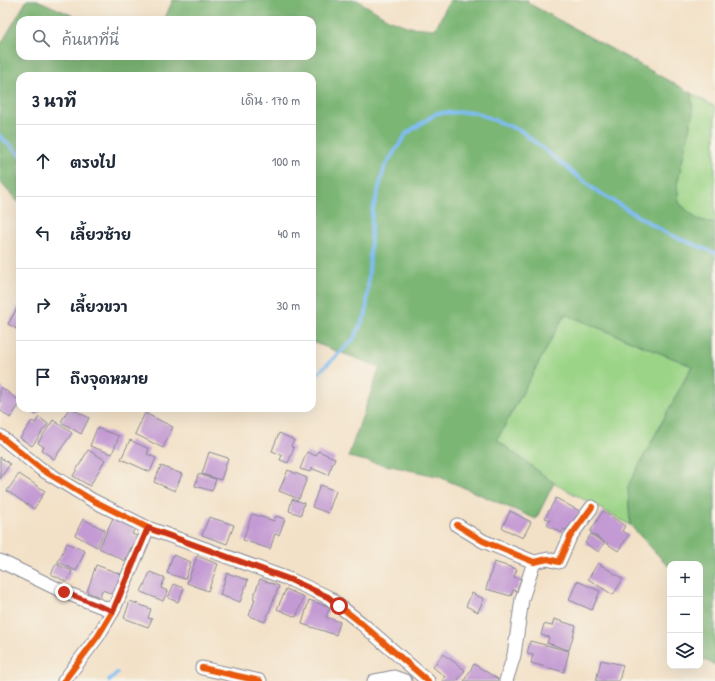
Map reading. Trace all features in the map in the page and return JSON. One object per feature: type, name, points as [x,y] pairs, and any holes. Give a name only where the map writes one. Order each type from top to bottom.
[{"type":"street","points":[[0,436],[41,469],[92,500],[148,528],[291,580],[328,597],[361,623],[424,680]]},
{"type":"street","points":[[457,525],[483,541],[534,562],[548,559],[559,562],[570,537],[592,507]]},
{"type":"street","points":[[64,681],[98,636],[113,611],[148,528]]},
{"type":"street","points":[[0,561],[64,592],[113,611]]},
{"type":"street","points":[[506,681],[514,655],[522,599],[534,562]]},
{"type":"street","points":[[202,668],[260,681]]},
{"type":"street","points":[[374,681],[394,678],[405,681]]},
{"type":"green space","points":[[27,0],[37,0],[74,16],[18,16]]},
{"type":"green space","points":[[173,0],[357,0],[388,19],[409,27],[435,29],[450,0],[528,0],[528,3],[691,93],[693,112],[677,185],[679,203],[697,219],[715,224],[715,665],[703,659],[703,561],[667,561],[667,565],[630,525],[628,486],[692,366],[565,314],[497,440],[554,483],[536,519],[437,476],[348,457],[380,367],[316,343],[316,72],[16,72],[16,200],[0,182],[0,46],[16,19],[16,60],[316,60],[316,16],[166,16]]},
{"type":"green space","points":[[691,93],[715,107],[715,224],[697,219],[679,203],[677,185],[692,112]]},
{"type":"green space","points":[[565,314],[692,366],[628,486],[630,525],[554,483],[497,440]]},
{"type":"building","points":[[16,310],[16,329],[8,324]]},
{"type":"building","points":[[1,387],[16,398],[16,410],[10,418],[0,410]]},
{"type":"building","points":[[67,412],[78,412],[89,418],[81,434],[61,422]]},
{"type":"building","points":[[145,413],[173,427],[163,448],[135,434]]},
{"type":"building","points":[[39,417],[48,424],[32,446],[20,438],[32,421],[35,423]]},
{"type":"building","points":[[53,420],[72,433],[54,459],[41,450],[44,447],[38,443]]},
{"type":"building","points":[[97,428],[119,436],[112,454],[90,446]]},
{"type":"building","points":[[279,433],[294,440],[291,446],[294,448],[288,463],[280,460],[282,455],[272,451]]},
{"type":"building","points":[[130,440],[149,449],[147,454],[156,458],[150,472],[121,459]]},
{"type":"building","points":[[88,450],[105,460],[90,486],[73,476]]},
{"type":"building","points":[[318,451],[335,458],[328,475],[311,468],[310,472],[300,469],[307,452],[316,456]]},
{"type":"building","points":[[209,452],[228,458],[221,480],[202,474]]},
{"type":"building","points":[[0,457],[10,464],[0,479]]},
{"type":"building","points":[[161,466],[182,474],[175,491],[154,482]]},
{"type":"building","points":[[288,470],[307,478],[299,499],[279,491]]},
{"type":"building","points":[[19,474],[45,491],[34,509],[7,491]]},
{"type":"building","points":[[198,474],[216,479],[212,491],[195,486]]},
{"type":"building","points":[[320,485],[336,491],[328,513],[312,507]]},
{"type":"building","points":[[556,498],[581,512],[571,532],[564,529],[562,533],[547,525],[550,520],[545,518]]},
{"type":"building","points":[[292,499],[304,503],[301,515],[289,511]]},
{"type":"building","points":[[510,511],[531,522],[523,538],[502,528]]},
{"type":"building","points":[[603,511],[625,526],[622,531],[629,535],[618,551],[590,532]]},
{"type":"building","points":[[252,514],[274,521],[276,516],[285,519],[279,535],[275,534],[270,549],[243,540]]},
{"type":"building","points":[[209,517],[234,525],[227,544],[202,535]]},
{"type":"building","points":[[113,518],[135,528],[132,534],[141,538],[135,549],[131,547],[125,561],[99,548]]},
{"type":"building","points":[[83,519],[105,530],[97,547],[75,535]]},
{"type":"building","points":[[591,534],[604,543],[599,552],[585,543]]},
{"type":"building","points":[[67,543],[85,551],[76,571],[58,562]]},
{"type":"building","points":[[173,555],[191,562],[185,579],[167,573]]},
{"type":"building","points":[[197,556],[218,564],[208,591],[187,583]]},
{"type":"building","points":[[494,562],[517,569],[514,577],[521,579],[517,591],[513,590],[511,596],[486,589]]},
{"type":"building","points":[[598,563],[623,579],[613,595],[588,579]]},
{"type":"building","points":[[56,564],[72,571],[67,582],[51,574]]},
{"type":"building","points":[[96,565],[121,574],[113,594],[102,590],[100,597],[87,592]]},
{"type":"building","points":[[150,572],[165,578],[161,588],[168,591],[163,601],[141,592]]},
{"type":"building","points":[[227,573],[248,580],[240,602],[220,595]]},
{"type":"building","points":[[260,579],[279,586],[265,622],[249,616],[255,599],[253,598]]},
{"type":"building","points":[[577,581],[600,591],[592,610],[569,600]]},
{"type":"building","points":[[174,584],[184,588],[178,602],[168,598]]},
{"type":"building","points":[[286,589],[304,597],[296,617],[277,609]]},
{"type":"building","points":[[472,593],[484,599],[478,612],[466,606]]},
{"type":"building","points":[[309,600],[330,607],[326,617],[340,622],[336,635],[302,624]]},
{"type":"building","points":[[130,601],[151,609],[148,618],[152,619],[148,627],[124,618]]},
{"type":"building","points":[[554,619],[576,626],[569,650],[547,643],[549,637],[541,635],[544,624],[552,626]]},
{"type":"building","points":[[530,641],[569,651],[564,672],[531,663],[533,655],[527,654]]},
{"type":"building","points":[[443,654],[465,670],[457,681],[442,681],[445,677],[433,667]]},
{"type":"building","points":[[601,660],[623,665],[619,681],[596,681]]},
{"type":"building","points":[[474,664],[498,679],[497,681],[464,681]]},
{"type":"waterway","points":[[316,375],[353,340],[366,314],[372,213],[385,166],[407,133],[437,113],[474,112],[521,131],[595,190],[666,233],[715,253]]},
{"type":"waterway","points":[[0,136],[16,151]]},
{"type":"waterway","points":[[109,681],[117,673]]},
{"type":"cycle path","points":[[0,436],[41,469],[92,500],[148,528],[291,580],[328,597],[361,623],[428,681]]},
{"type":"cycle path","points":[[457,525],[483,541],[534,562],[548,559],[559,562],[570,537],[592,507]]},
{"type":"cycle path","points":[[64,681],[98,636],[113,611],[148,528]]},
{"type":"cycle path","points":[[202,668],[260,681]]},
{"type":"route","points":[[64,592],[113,611],[148,528],[291,580],[328,597],[339,606]]}]
